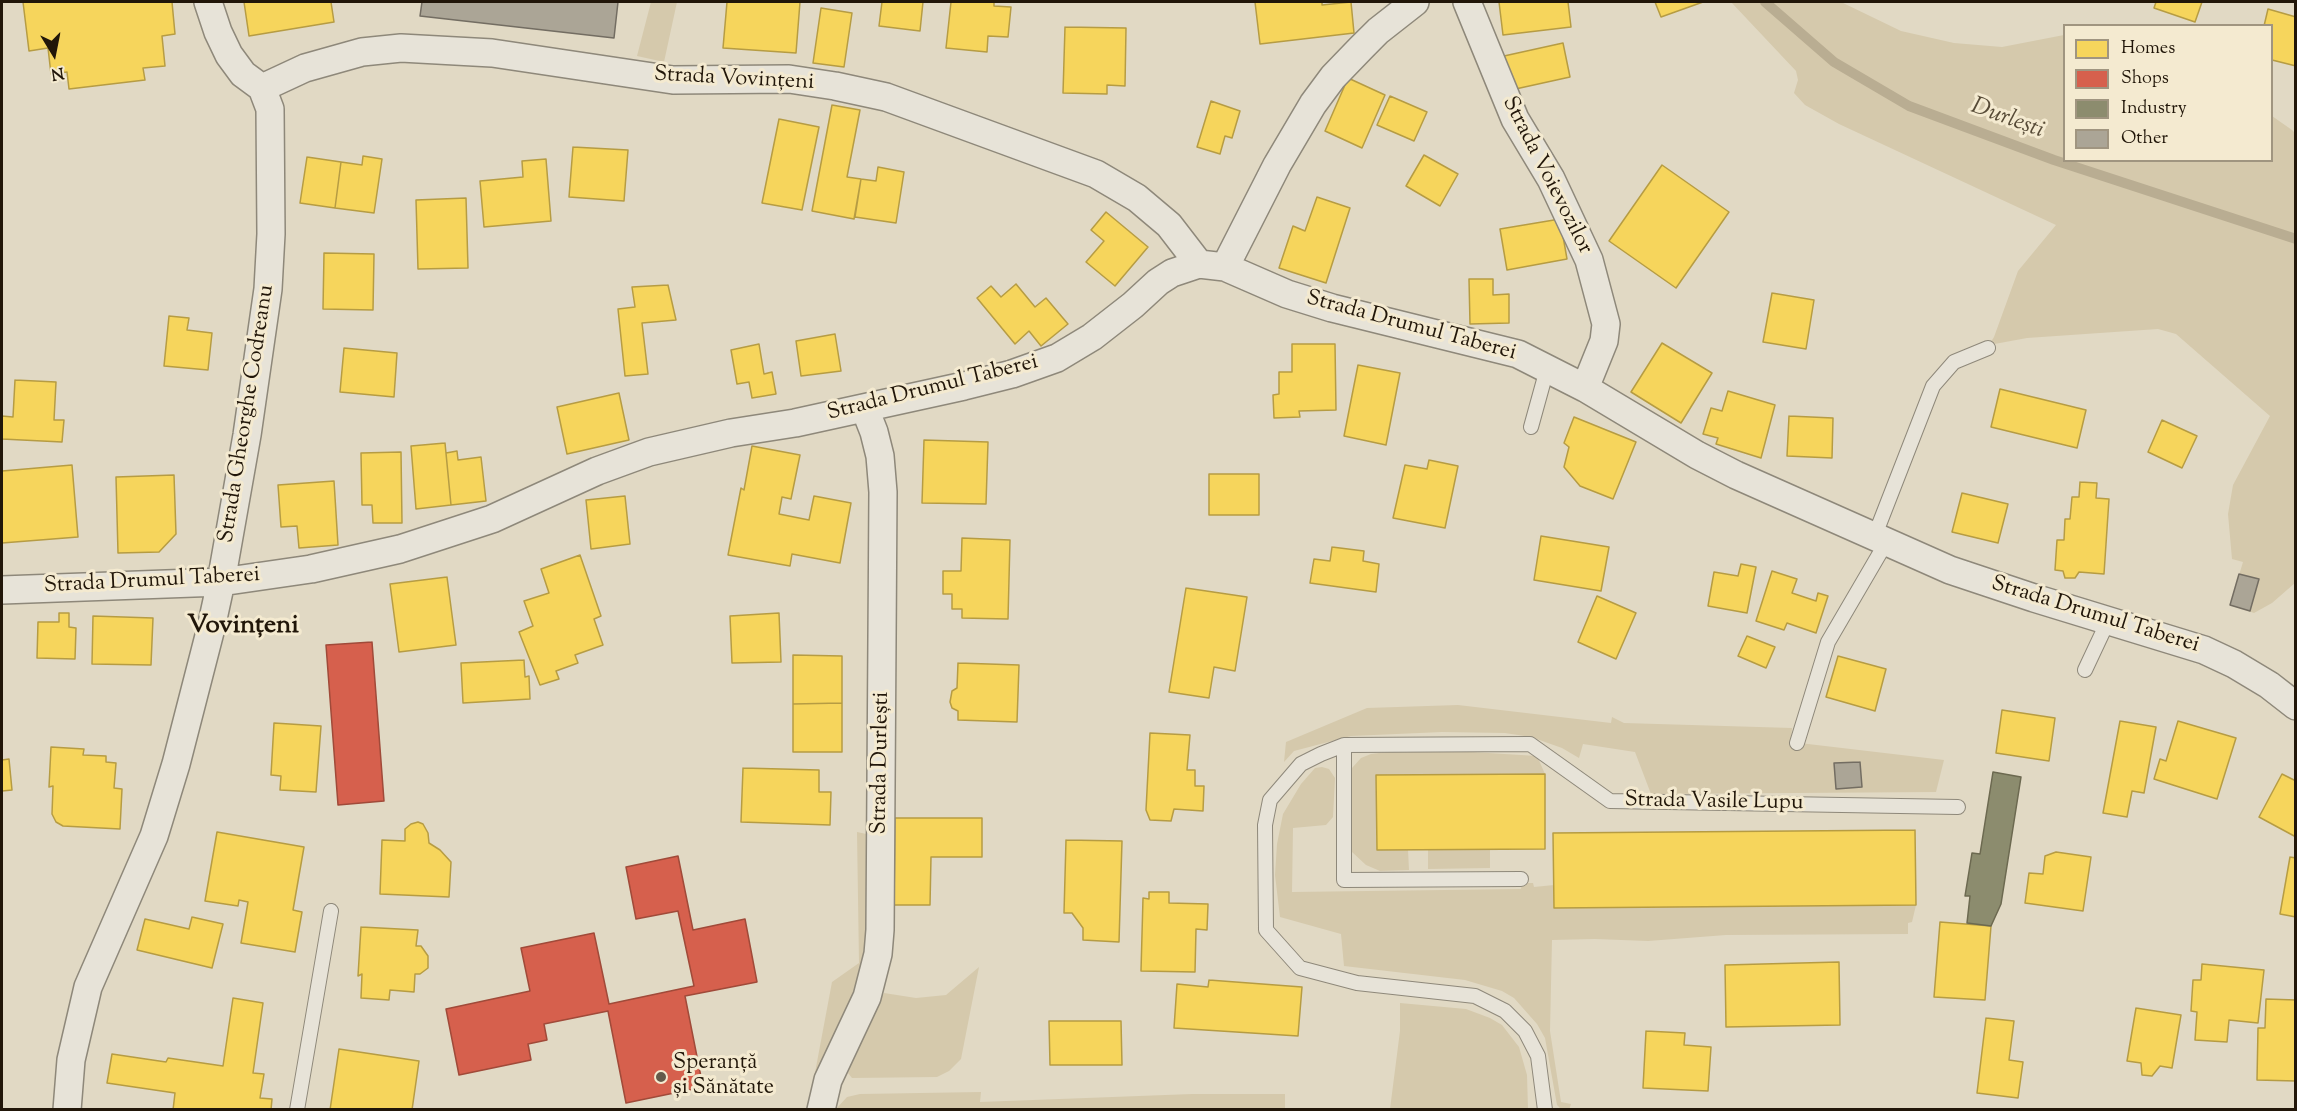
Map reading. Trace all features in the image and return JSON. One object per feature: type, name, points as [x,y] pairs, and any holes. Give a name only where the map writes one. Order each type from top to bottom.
[{"type":"street","points":[[208,2],[218,32],[230,55],[243,74],[262,88]]},
{"type":"street","points":[[1212,266],[1313,104],[1333,77],[1378,31],[1415,2]]},
{"type":"street","name":"Strada Voievozilor","points":[[1467,2],[1515,119],[1551,179],[1589,260],[1606,324],[1604,341],[1585,388]]},
{"type":"street","name":"Strada Vovințeni","points":[[262,88],[314,65],[362,51],[401,48],[492,53],[673,80],[789,79],[836,86],[886,97],[1095,174],[1137,198],[1212,266]]},
{"type":"street","name":"Strada Gheorghe Codreanu","points":[[67,1110],[71,1060],[88,987],[154,836],[176,764],[221,582],[247,435],[268,289],[272,234],[270,110],[262,88]]},
{"type":"street","name":"Strada Drumul Taberei","points":[[2,590],[221,582],[335,564],[400,549],[492,519],[597,471],[649,452],[731,433],[865,409],[1012,374],[1057,358],[1092,337],[1172,273],[1212,266],[1332,308],[1518,354],[1585,388],[1697,455],[1736,475],[1959,573],[2204,650],[2270,685],[2295,706]]},
{"type":"street","name":"Strada Durlești","points":[[821,1110],[828,1080],[867,997],[878,954],[883,492],[880,456],[865,409]]},
{"type":"lane","points":[[1797,743],[1828,642],[1881,538],[1933,386],[1954,362],[1988,348]]},
{"type":"lane","points":[[1531,427],[1547,369]]},
{"type":"lane","points":[[2085,670],[2108,621]]},
{"type":"lane","name":"Strada Vasile Lupu","points":[[1545,1110],[1538,1056],[1525,1030],[1505,1011],[1475,996],[1357,983],[1300,968],[1266,930],[1264,825],[1270,800],[1301,764],[1344,746],[1530,744],[1610,801],[1958,807]]},
{"type":"lane","points":[[1344,746],[1344,880],[1521,879]]},
{"type":"lane","points":[[297,1110],[331,911]]},
{"type":"shaded area","points":[[651,2],[677,2],[664,62],[637,56]]},
{"type":"shaded area","points":[[1731,2],[1841,2],[1901,31],[1954,43],[2002,47],[2063,35],[2063,162],[2273,162],[2273,117],[2296,134],[2295,583],[2272,603],[2254,613],[2230,605],[2243,562],[2232,559],[2228,514],[2233,485],[2270,416],[2176,334],[2158,329],[2027,338],[1989,345],[2018,271],[2056,225],[1839,124],[1805,105],[1794,93],[1798,80],[1796,71]]},
{"type":"shaded area","points":[[1458,705],[1611,723],[1612,717],[1624,723],[1792,728],[1791,742],[1944,760],[1936,792],[1651,794],[1635,752],[1583,744],[1579,758],[1562,748],[1531,737],[1505,733],[1442,732],[1351,736],[1294,751],[1284,762],[1286,742],[1367,708]]},
{"type":"shaded area","points":[[1387,752],[1472,752],[1537,756],[1545,774],[1376,775],[1377,850],[1408,850],[1409,870],[1380,871],[1366,865],[1352,852],[1352,768],[1361,758]]},
{"type":"shaded area","points":[[1315,768],[1329,769],[1335,778],[1333,817],[1326,825],[1293,828],[1292,892],[1521,889],[1522,883],[1533,883],[1534,887],[1554,885],[1554,908],[1916,905],[1912,922],[1908,923],[1908,934],[1726,935],[1648,941],[1552,940],[1550,1031],[1561,1102],[1571,1104],[1569,1110],[1561,1109],[1557,1105],[1545,1038],[1537,1024],[1514,998],[1502,991],[1465,980],[1344,966],[1341,934],[1280,917],[1275,875],[1277,844],[1283,814],[1301,784]]},
{"type":"shaded area","points":[[857,832],[871,835],[865,965],[808,1110],[832,982],[859,963]]},
{"type":"shaded area","points":[[1428,850],[1490,850],[1490,868],[1428,869]]},
{"type":"shaded area","points":[[979,967],[961,1059],[949,1071],[937,1077],[852,1078],[848,1073],[857,1041],[884,993],[916,998],[946,995]]},
{"type":"shaded area","points":[[1400,1003],[1466,1009],[1502,1025],[1519,1047],[1527,1075],[1528,1109],[1390,1109],[1400,1031]]},
{"type":"shaded area","points":[[981,1092],[980,1102],[1192,1094],[1285,1094],[1285,1109],[836,1109],[847,1097],[860,1094]]},
{"type":"building: Homes","points":[[23,2],[172,2],[175,34],[162,36],[165,66],[143,68],[145,80],[69,89],[67,72],[51,74],[48,48],[29,51]]},
{"type":"building: Homes","points":[[244,2],[331,2],[334,22],[249,36]]},
{"type":"building: Homes","points":[[727,2],[800,2],[796,53],[723,48]]},
{"type":"building: Homes","points":[[882,2],[923,2],[920,31],[879,26]]},
{"type":"building: Homes","points":[[951,2],[994,2],[994,6],[1011,7],[1008,37],[988,36],[987,52],[946,48]]},
{"type":"building: Homes","points":[[1255,2],[1322,2],[1322,5],[1351,2],[1354,33],[1260,44]]},
{"type":"building: Homes","points":[[1499,2],[1568,2],[1571,27],[1503,35]]},
{"type":"building: Homes","points":[[1655,2],[1703,2],[1661,17]]},
{"type":"building: Homes","points":[[2156,2],[2202,2],[2195,22],[2154,8]]},
{"type":"building: Homes","points":[[821,8],[852,13],[844,67],[813,63]]},
{"type":"building: Homes","points":[[2268,9],[2296,17],[2296,66],[2273,60],[2273,24],[2264,24]]},
{"type":"building: Homes","points":[[1065,27],[1126,28],[1125,86],[1107,85],[1107,94],[1063,93]]},
{"type":"building: Homes","points":[[1563,43],[1570,77],[1511,90],[1504,56]]},
{"type":"building: Homes","points":[[1348,78],[1385,95],[1362,148],[1325,131]]},
{"type":"building: Homes","points":[[1390,96],[1427,112],[1414,141],[1377,125]]},
{"type":"building: Homes","points":[[1211,101],[1240,111],[1232,138],[1225,136],[1220,154],[1197,147]]},
{"type":"building: Homes","points":[[832,105],[860,110],[847,177],[861,179],[854,219],[812,211]]},
{"type":"building: Homes","points":[[779,119],[819,127],[802,210],[762,203]]},
{"type":"building: Homes","points":[[573,147],[628,150],[624,201],[569,197]]},
{"type":"building: Homes","points":[[1424,155],[1458,174],[1440,206],[1406,186]]},
{"type":"building: Homes","points":[[363,156],[382,159],[374,213],[335,208],[341,162],[362,165]]},
{"type":"building: Homes","points":[[307,157],[341,162],[335,208],[300,203]]},
{"type":"building: Homes","points":[[546,159],[551,221],[484,227],[480,181],[523,177],[522,161]]},
{"type":"building: Homes","points":[[1662,165],[1729,212],[1676,288],[1609,241]]},
{"type":"building: Homes","points":[[878,167],[904,172],[896,223],[855,217],[861,179],[876,181]]},
{"type":"building: Homes","points":[[1317,197],[1350,208],[1326,283],[1279,268],[1293,226],[1305,231]]},
{"type":"building: Homes","points":[[466,198],[468,268],[418,269],[416,200]]},
{"type":"building: Homes","points":[[1106,212],[1148,247],[1115,286],[1086,262],[1104,241],[1091,230]]},
{"type":"building: Homes","points":[[1560,219],[1567,259],[1507,270],[1500,229]]},
{"type":"building: Homes","points":[[324,253],[374,254],[373,310],[323,309]]},
{"type":"building: Homes","points":[[1469,279],[1493,279],[1493,295],[1509,294],[1509,323],[1470,324]]},
{"type":"building: Homes","points":[[1016,284],[1035,307],[1046,298],[1068,324],[1041,346],[1029,331],[1015,344],[977,298],[991,286],[1001,297]]},
{"type":"building: Homes","points":[[668,285],[676,320],[642,323],[648,374],[625,376],[618,309],[635,307],[632,287]]},
{"type":"building: Homes","points":[[1772,293],[1814,300],[1806,349],[1763,342]]},
{"type":"building: Homes","points":[[169,316],[189,318],[187,330],[212,333],[208,370],[164,366]]},
{"type":"building: Homes","points":[[835,334],[841,371],[801,376],[796,341]]},
{"type":"building: Homes","points":[[1662,343],[1712,373],[1681,423],[1631,392]]},
{"type":"building: Homes","points":[[759,344],[764,374],[772,372],[776,394],[752,398],[749,382],[737,384],[731,350]]},
{"type":"building: Homes","points":[[1292,344],[1335,344],[1336,410],[1299,411],[1300,417],[1274,418],[1273,395],[1279,394],[1279,372],[1292,372]]},
{"type":"building: Homes","points":[[344,348],[397,353],[394,397],[340,392]]},
{"type":"building: Homes","points":[[1358,365],[1400,373],[1386,445],[1344,436]]},
{"type":"building: Homes","points":[[15,380],[56,382],[54,420],[64,420],[62,442],[2,439],[2,416],[13,417]]},
{"type":"building: Homes","points":[[2000,389],[2086,410],[2077,448],[1991,427]]},
{"type":"building: Homes","points":[[1728,391],[1775,405],[1761,458],[1716,444],[1718,438],[1703,434],[1711,408],[1722,411]]},
{"type":"building: Homes","points":[[619,393],[629,440],[567,454],[557,407]]},
{"type":"building: Homes","points":[[1789,416],[1833,418],[1832,458],[1787,456]]},
{"type":"building: Homes","points":[[1574,417],[1636,442],[1613,499],[1580,486],[1564,467],[1569,447],[1564,443]]},
{"type":"building: Homes","points":[[2162,420],[2197,436],[2182,468],[2148,452]]},
{"type":"building: Homes","points":[[924,440],[988,442],[986,504],[922,503]]},
{"type":"building: Homes","points":[[445,443],[451,505],[416,509],[411,446]]},
{"type":"building: Homes","points":[[752,446],[800,455],[791,499],[782,497],[779,514],[809,520],[814,496],[851,503],[840,563],[792,554],[790,566],[728,555]]},
{"type":"building: Homes","points":[[457,451],[458,460],[481,457],[486,501],[451,505],[446,453]]},
{"type":"building: Homes","points":[[401,452],[402,523],[373,523],[372,505],[362,505],[361,453]]},
{"type":"building: Homes","points":[[1429,460],[1458,466],[1445,528],[1393,518],[1405,465],[1427,469]]},
{"type":"building: Homes","points":[[72,465],[78,537],[2,543],[2,471]]},
{"type":"building: Homes","points":[[1209,474],[1259,474],[1259,515],[1209,515]]},
{"type":"building: Homes","points":[[174,475],[176,534],[159,552],[118,553],[116,477]]},
{"type":"building: Homes","points":[[334,481],[338,545],[299,548],[297,526],[281,527],[278,485]]},
{"type":"building: Homes","points":[[2080,482],[2097,483],[2096,498],[2109,499],[2104,574],[2079,572],[2075,578],[2065,578],[2063,571],[2055,570],[2057,540],[2064,540],[2065,519],[2070,519],[2072,497],[2079,497]]},
{"type":"building: Homes","points":[[1962,493],[2008,504],[1998,543],[1952,532]]},
{"type":"building: Homes","points":[[625,496],[630,544],[591,549],[586,500]]},
{"type":"building: Homes","points":[[1541,536],[1609,547],[1601,591],[1534,580]]},
{"type":"building: Homes","points":[[962,538],[1010,540],[1008,619],[962,618],[962,609],[952,609],[952,594],[943,594],[943,571],[961,571]]},
{"type":"building: Homes","points":[[1332,547],[1364,551],[1363,561],[1379,564],[1376,592],[1310,583],[1314,559],[1330,561]]},
{"type":"building: Homes","points":[[580,555],[601,616],[594,619],[603,645],[575,655],[578,663],[556,671],[559,679],[540,685],[519,632],[533,626],[524,601],[549,593],[541,569]]},
{"type":"building: Homes","points":[[1741,564],[1756,567],[1747,613],[1708,606],[1714,572],[1738,576]]},
{"type":"building: Homes","points":[[1772,571],[1797,579],[1792,593],[1816,601],[1818,593],[1828,596],[1816,633],[1787,623],[1784,630],[1756,621]]},
{"type":"building: Homes","points":[[447,577],[456,645],[399,652],[390,584]]},
{"type":"building: Homes","points":[[1186,588],[1247,597],[1235,671],[1214,667],[1209,698],[1169,692]]},
{"type":"building: Homes","points":[[1597,596],[1636,613],[1616,659],[1578,642]]},
{"type":"building: Homes","points":[[59,613],[69,613],[69,627],[76,628],[75,659],[37,658],[38,622],[59,622]]},
{"type":"building: Homes","points":[[779,613],[781,662],[732,663],[730,616]]},
{"type":"building: Homes","points":[[93,616],[153,618],[151,665],[92,664]]},
{"type":"building: Homes","points":[[1747,636],[1775,647],[1766,668],[1738,656]]},
{"type":"building: Homes","points":[[793,655],[842,656],[842,703],[793,704]]},
{"type":"building: Homes","points":[[1838,656],[1886,669],[1875,711],[1826,697]]},
{"type":"building: Homes","points":[[524,660],[525,677],[529,676],[530,699],[463,703],[461,663]]},
{"type":"building: Homes","points":[[958,663],[1019,665],[1017,722],[958,720],[958,711],[952,708],[950,702],[952,691],[957,688]]},
{"type":"building: Homes","points":[[842,703],[842,752],[793,752],[793,704]]},
{"type":"building: Homes","points":[[2002,710],[2055,718],[2049,761],[1996,753]]},
{"type":"building: Homes","points":[[2120,721],[2156,727],[2144,793],[2132,791],[2127,817],[2103,813]]},
{"type":"building: Homes","points":[[2178,721],[2236,738],[2217,799],[2154,779],[2160,759],[2166,761]]},
{"type":"building: Homes","points":[[274,723],[321,726],[316,792],[280,790],[281,776],[271,775]]},
{"type":"building: Homes","points":[[1150,733],[1190,735],[1187,770],[1195,770],[1195,786],[1204,786],[1203,811],[1174,809],[1171,821],[1150,820],[1146,810]]},
{"type":"building: Homes","points":[[51,747],[84,749],[83,755],[106,756],[106,762],[116,763],[114,788],[122,789],[120,829],[63,826],[56,822],[52,814],[53,786],[49,787]]},
{"type":"building: Homes","points":[[9,759],[12,790],[2,791],[2,760]]},
{"type":"building: Homes","points":[[743,768],[819,770],[819,792],[831,792],[830,825],[741,822]]},
{"type":"building: Homes","points":[[1545,774],[1545,849],[1377,850],[1376,775]]},
{"type":"building: Homes","points":[[2282,774],[2296,781],[2296,837],[2259,817]]},
{"type":"building: Homes","points":[[895,818],[982,818],[982,857],[931,857],[930,905],[894,905]]},
{"type":"building: Homes","points":[[418,822],[423,824],[428,833],[429,843],[440,850],[451,862],[449,897],[380,894],[382,840],[405,841],[405,829]]},
{"type":"building: Homes","points":[[1915,830],[1916,905],[1554,908],[1553,833]]},
{"type":"building: Homes","points":[[217,832],[304,847],[293,910],[302,912],[295,952],[241,943],[248,902],[239,900],[238,906],[205,901]]},
{"type":"building: Homes","points":[[1066,840],[1122,841],[1119,942],[1083,940],[1083,928],[1072,913],[1064,913]]},
{"type":"building: Homes","points":[[2056,852],[2091,857],[2083,911],[2025,903],[2029,873],[2043,874],[2045,856]]},
{"type":"building: Homes","points":[[2290,857],[2296,858],[2296,917],[2280,914]]},
{"type":"building: Homes","points":[[1149,892],[1169,892],[1169,903],[1208,904],[1207,930],[1196,929],[1195,972],[1141,971],[1143,898],[1149,899]]},
{"type":"building: Homes","points":[[192,917],[223,924],[212,968],[137,950],[145,919],[189,929]]},
{"type":"building: Homes","points":[[1940,922],[1991,926],[1985,1000],[1934,997]]},
{"type":"building: Homes","points":[[361,927],[418,930],[416,946],[421,946],[428,956],[428,968],[420,974],[415,974],[414,992],[390,990],[389,1000],[361,998],[362,974],[358,976]]},
{"type":"building: Homes","points":[[1839,962],[1840,1025],[1726,1027],[1725,965]]},
{"type":"building: Homes","points":[[2202,964],[2264,970],[2258,1023],[2229,1020],[2227,1042],[2195,1040],[2197,1012],[2191,1011],[2193,980],[2201,980]]},
{"type":"building: Homes","points":[[1209,980],[1302,987],[1298,1036],[1174,1028],[1177,984],[1208,987]]},
{"type":"building: Homes","points":[[233,998],[263,1003],[253,1073],[264,1074],[260,1098],[272,1099],[271,1110],[173,1110],[175,1093],[107,1083],[112,1054],[166,1062],[168,1058],[223,1066]]},
{"type":"building: Homes","points":[[2266,999],[2296,1000],[2296,1081],[2257,1080],[2258,1028],[2265,1028]]},
{"type":"building: Homes","points":[[2136,1008],[2181,1015],[2172,1068],[2160,1066],[2152,1076],[2142,1075],[2141,1063],[2127,1061]]},
{"type":"building: Homes","points":[[1986,1018],[2014,1021],[2009,1060],[2023,1062],[2018,1098],[1977,1093]]},
{"type":"building: Homes","points":[[1049,1021],[1121,1021],[1122,1065],[1050,1065]]},
{"type":"building: Homes","points":[[1646,1031],[1685,1033],[1684,1045],[1711,1047],[1708,1091],[1643,1088]]},
{"type":"building: Homes","points":[[339,1049],[419,1061],[412,1110],[330,1110]]},
{"type":"building: Shops","points":[[372,642],[384,801],[338,805],[326,645]]},
{"type":"building: Shops","points":[[678,856],[693,930],[745,919],[757,982],[685,996],[703,1087],[626,1103],[608,1011],[544,1024],[547,1040],[528,1044],[531,1060],[459,1075],[446,1009],[530,991],[521,948],[594,933],[609,1004],[694,986],[678,911],[636,919],[626,867]]},
{"type":"building: Industry","points":[[1993,772],[2021,777],[2001,904],[1991,926],[1967,923],[1970,896],[1965,896],[1972,853],[1980,854]]},
{"type":"building: Other","points":[[422,2],[618,2],[614,38],[420,16]]},
{"type":"building: Other","points":[[2239,574],[2259,579],[2250,611],[2230,605]]},
{"type":"building: Other","points":[[1860,762],[1862,787],[1836,789],[1834,763]]},
{"type":"waterway","name":"Durlești","points":[[1765,2],[1834,62],[1909,106],[2054,160],[2296,239]]},
{"type":"place","name":"Speranță și Sănătate","points":[[661,1077]]},
{"type":"district","name":"Vovințeni","points":[[243,628]]}]
